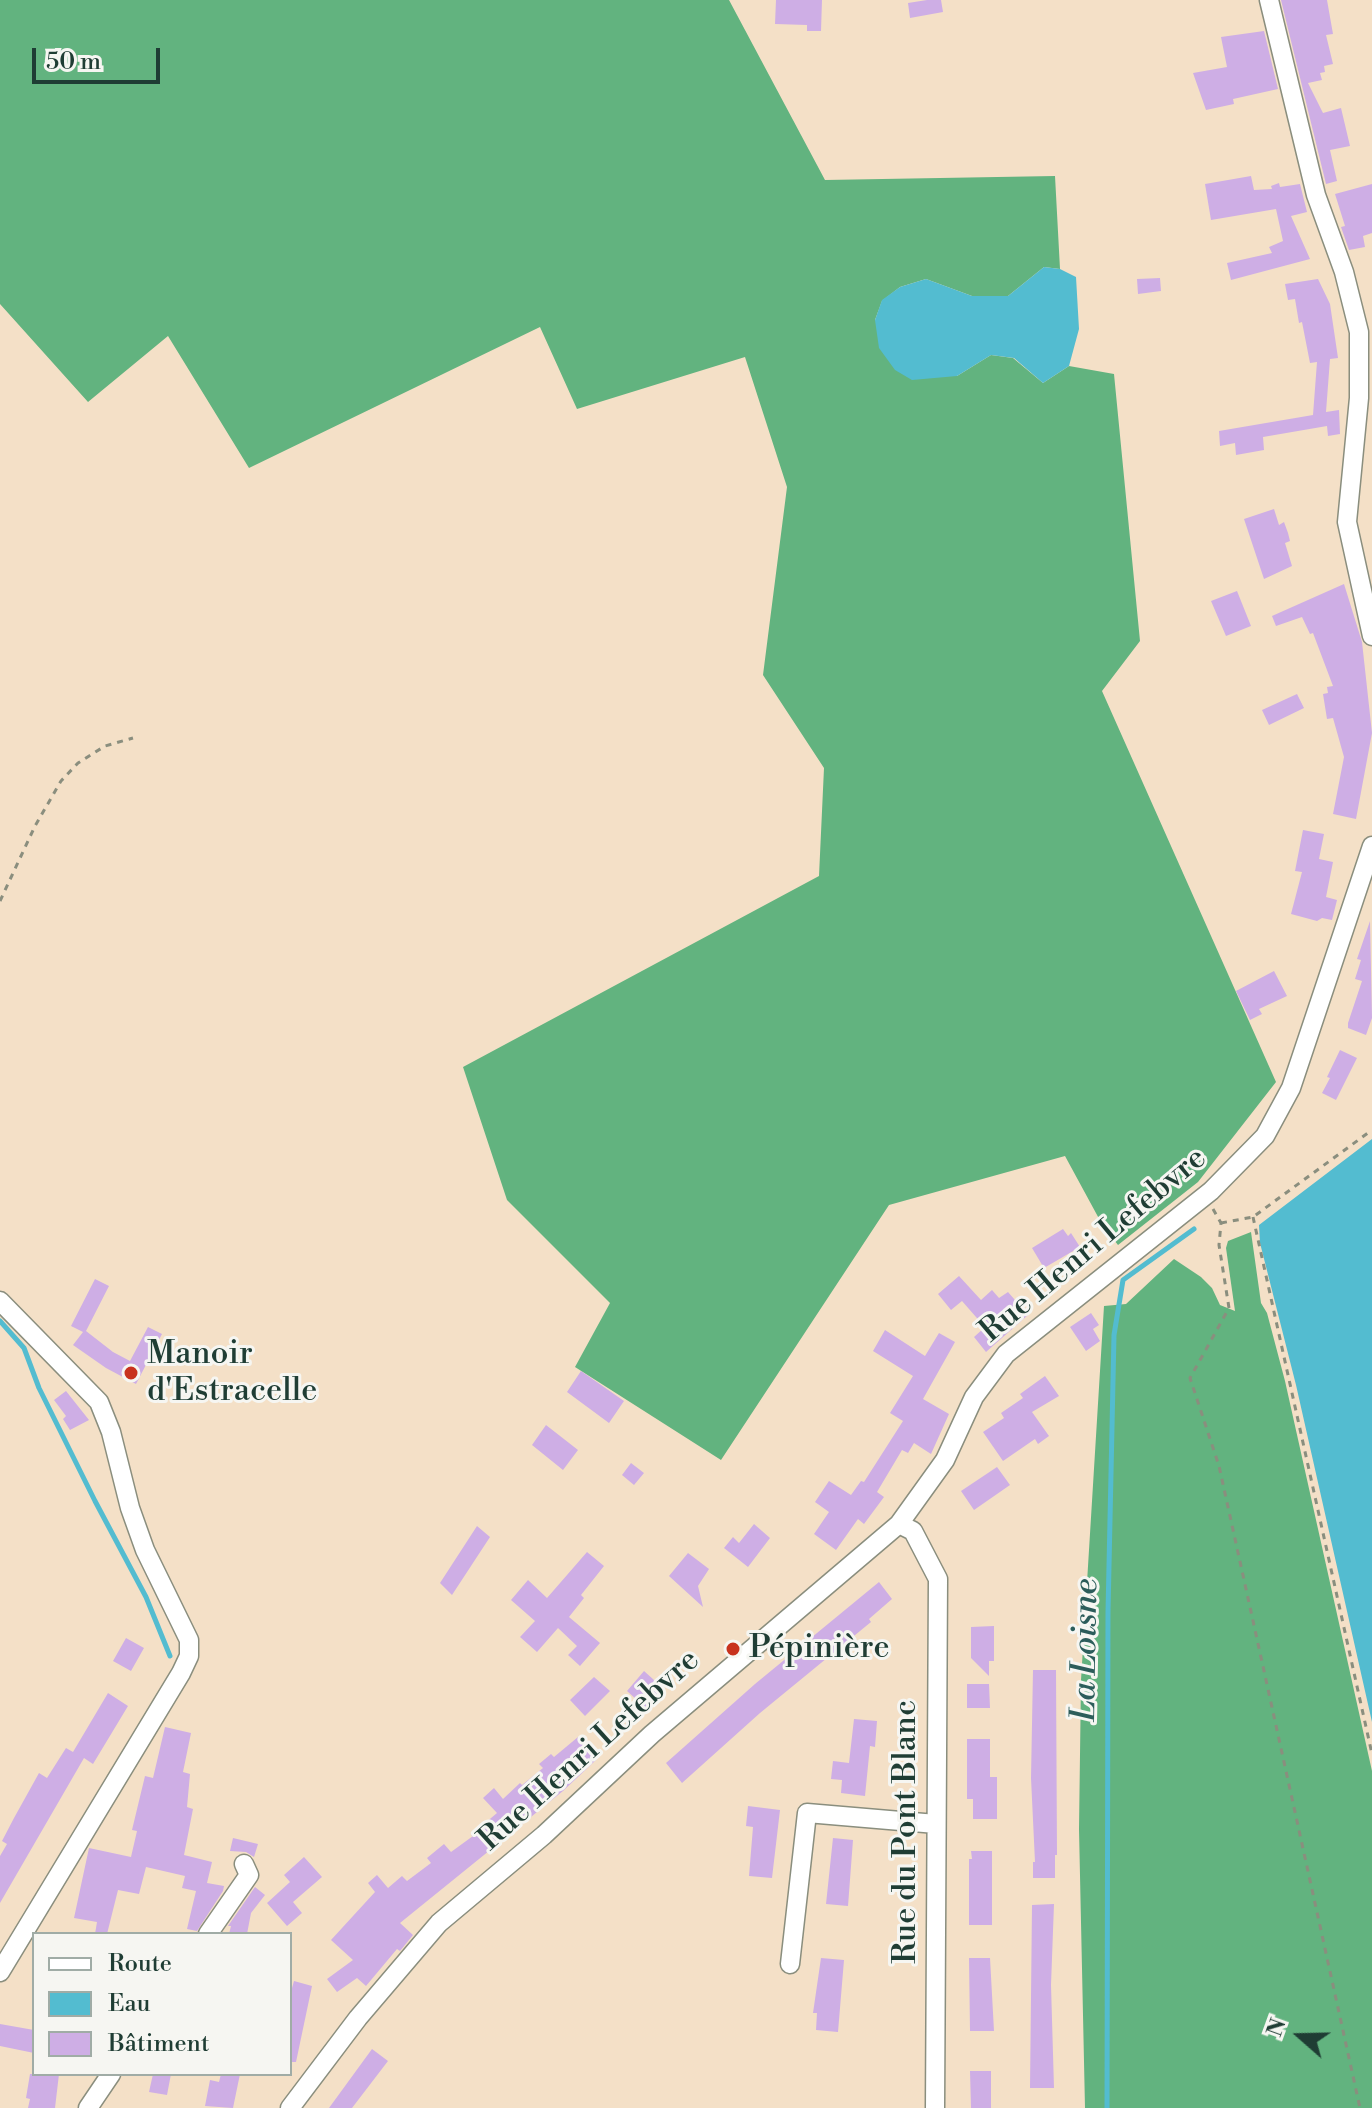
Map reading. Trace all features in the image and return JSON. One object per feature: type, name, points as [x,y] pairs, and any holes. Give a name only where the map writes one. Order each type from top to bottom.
[{"type":"street","points":[[1269,0],[1316,195],[1344,272],[1359,332],[1359,398],[1347,522],[1372,636]]},
{"type":"street","name":"Rue Henri Lefebvre","points":[[290,2108],[358,2018],[439,1923],[544,1835],[652,1734],[899,1524],[945,1460],[974,1397],[1006,1354],[1206,1195],[1265,1136],[1291,1088],[1372,846]]},
{"type":"street","points":[[0,1301],[99,1402],[111,1432],[130,1508],[145,1550],[189,1640],[189,1656],[0,1972]]},
{"type":"street","name":"Rue du Pont Blanc","points":[[899,1524],[913,1531],[938,1579],[935,2108]]},
{"type":"street","points":[[790,1964],[807,1813],[936,1824]]},
{"type":"street","points":[[209,1932],[249,1875],[244,1864]]},
{"type":"street","points":[[88,2108],[110,2076]]},
{"type":"path","points":[[0,901],[35,826],[61,781],[78,763],[105,746],[133,738]]},
{"type":"path","points":[[1221,1223],[1253,1217],[1372,1130]]},
{"type":"path","points":[[1206,1195],[1221,1223],[1219,1245],[1229,1308],[1190,1378],[1219,1466],[1360,2108]]},
{"type":"path","points":[[1253,1217],[1372,1754]]},
{"type":"green space","points":[[0,0],[729,0],[825,180],[1055,176],[1060,269],[1044,267],[1008,296],[972,296],[926,279],[900,287],[882,301],[875,320],[957,376],[991,355],[1013,358],[1043,383],[1069,366],[1114,374],[1140,641],[1102,691],[1276,1082],[1198,1182],[1118,1245],[1103,1226],[1065,1156],[889,1205],[721,1460],[575,1367],[610,1303],[507,1200],[463,1067],[819,876],[824,768],[763,675],[787,487],[745,357],[577,409],[540,327],[249,468],[168,336],[88,402],[0,304]]},
{"type":"green space","points":[[1251,1232],[1261,1303],[1267,1313],[1285,1381],[1372,1771],[1372,2108],[1085,2108],[1079,1829],[1081,1680],[1104,1306],[1126,1304],[1174,1259],[1212,1288],[1220,1305],[1235,1311],[1226,1248],[1228,1241]]},
{"type":"water","points":[[1044,267],[1060,269],[1076,277],[1079,329],[1069,366],[1043,383],[1014,358],[991,355],[957,376],[912,380],[895,370],[879,348],[875,320],[882,300],[900,287],[926,279],[972,296],[1008,296]]},
{"type":"water","points":[[1372,1139],[1372,1722],[1296,1385],[1260,1243],[1259,1225]]},
{"type":"building","points":[[776,0],[822,0],[821,31],[807,31],[807,25],[775,24]]},
{"type":"building","points":[[941,0],[943,12],[910,18],[908,3]]},
{"type":"building","points":[[1281,0],[1327,0],[1333,34],[1326,35],[1333,64],[1324,66],[1325,72],[1320,73],[1322,80],[1308,83],[1323,113],[1341,108],[1350,146],[1330,150],[1337,181],[1326,184]]},
{"type":"building","points":[[1264,31],[1278,89],[1233,99],[1234,104],[1206,110],[1193,73],[1227,67],[1221,37]]},
{"type":"building","points":[[1251,176],[1254,190],[1272,189],[1271,186],[1279,183],[1280,187],[1300,184],[1307,212],[1291,216],[1310,259],[1231,280],[1227,263],[1272,253],[1269,247],[1283,241],[1276,209],[1211,220],[1205,184]]},
{"type":"building","points":[[1372,184],[1372,233],[1363,236],[1365,247],[1349,250],[1335,194]]},
{"type":"building","points":[[1160,278],[1161,291],[1138,294],[1137,279]]},
{"type":"building","points":[[1318,279],[1330,304],[1338,358],[1330,359],[1326,412],[1339,410],[1340,434],[1328,436],[1327,426],[1263,437],[1264,450],[1236,455],[1235,443],[1220,446],[1219,431],[1313,415],[1317,362],[1310,363],[1295,299],[1288,300],[1285,284]]},
{"type":"building","points":[[1274,509],[1279,525],[1284,522],[1288,533],[1290,541],[1285,543],[1292,566],[1264,579],[1244,519]]},
{"type":"building","points":[[1344,584],[1362,642],[1372,733],[1356,819],[1333,814],[1344,757],[1333,718],[1327,719],[1323,694],[1328,693],[1327,687],[1333,686],[1313,633],[1310,634],[1302,617],[1276,626],[1272,616]]},
{"type":"building","points":[[1237,591],[1251,626],[1226,636],[1211,601]]},
{"type":"building","points":[[1297,694],[1304,708],[1269,725],[1262,710]]},
{"type":"building","points":[[1303,830],[1324,834],[1319,859],[1333,862],[1326,897],[1337,900],[1332,920],[1322,918],[1317,921],[1291,914],[1302,872],[1295,871]]},
{"type":"building","points":[[1370,921],[1372,1018],[1366,1035],[1348,1028],[1348,1023],[1362,981],[1355,979],[1361,960],[1357,959]]},
{"type":"building","points":[[1274,971],[1287,996],[1259,1009],[1262,1014],[1250,1020],[1236,991]]},
{"type":"building","points":[[1340,1050],[1357,1058],[1336,1100],[1322,1093]]},
{"type":"building","points":[[1063,1229],[1068,1236],[1071,1233],[1080,1247],[1044,1268],[1032,1248]]},
{"type":"building","points":[[959,1276],[981,1300],[992,1290],[999,1298],[1008,1292],[1028,1315],[986,1352],[974,1337],[984,1328],[983,1325],[962,1301],[951,1310],[938,1294]]},
{"type":"building","points":[[95,1279],[109,1286],[86,1331],[130,1361],[148,1327],[162,1334],[136,1384],[73,1345],[83,1332],[71,1326]]},
{"type":"building","points":[[1091,1313],[1099,1325],[1093,1329],[1100,1341],[1086,1351],[1070,1327]]},
{"type":"building","points":[[885,1330],[925,1356],[939,1333],[955,1342],[923,1399],[949,1414],[931,1454],[914,1443],[908,1453],[902,1450],[877,1492],[884,1497],[864,1524],[858,1519],[836,1550],[814,1534],[829,1512],[815,1502],[829,1481],[851,1495],[861,1481],[864,1482],[903,1421],[890,1413],[913,1376],[873,1351]]},
{"type":"building","points":[[581,1371],[624,1401],[609,1423],[567,1392]]},
{"type":"building","points":[[1045,1376],[1059,1396],[1032,1412],[1049,1436],[1038,1444],[1035,1439],[1003,1461],[983,1432],[1004,1418],[1001,1413],[1023,1398],[1020,1394]]},
{"type":"building","points":[[66,1391],[89,1420],[70,1430],[63,1419],[66,1416],[54,1400]]},
{"type":"building","points":[[546,1425],[578,1450],[563,1470],[532,1445]]},
{"type":"building","points":[[631,1463],[644,1473],[634,1485],[622,1475]]},
{"type":"building","points":[[997,1467],[1010,1485],[974,1510],[961,1491]]},
{"type":"building","points":[[754,1524],[770,1538],[748,1567],[724,1548],[733,1537],[739,1543]]},
{"type":"building","points":[[477,1526],[490,1537],[452,1595],[440,1583]]},
{"type":"building","points":[[587,1552],[604,1566],[581,1595],[584,1598],[569,1617],[600,1643],[580,1666],[568,1655],[577,1646],[558,1628],[537,1652],[520,1637],[535,1621],[511,1600],[528,1580],[547,1598]]},
{"type":"building","points":[[688,1553],[709,1569],[698,1586],[703,1607],[669,1576]]},
{"type":"building","points":[[879,1582],[892,1599],[869,1619],[871,1622],[760,1713],[682,1783],[666,1763],[755,1684]]},
{"type":"building","points":[[994,1626],[994,1661],[989,1661],[989,1676],[971,1658],[971,1627]]},
{"type":"building","points":[[126,1638],[144,1648],[131,1671],[113,1661]]},
{"type":"building","points":[[1033,1670],[1056,1670],[1055,1878],[1033,1878]]},
{"type":"building","points":[[644,1671],[664,1689],[647,1709],[627,1691]]},
{"type":"building","points":[[594,1677],[610,1691],[585,1716],[570,1700]]},
{"type":"building","points":[[967,1684],[989,1684],[990,1708],[967,1708]]},
{"type":"building","points":[[108,1693],[128,1706],[93,1764],[84,1758],[0,1903],[0,1856],[7,1844],[2,1841],[39,1773],[47,1778],[66,1748],[73,1752]]},
{"type":"building","points":[[854,1719],[877,1721],[875,1747],[870,1746],[865,1796],[841,1793],[842,1780],[831,1779],[833,1761],[849,1763]]},
{"type":"building","points":[[165,1727],[191,1733],[183,1772],[190,1774],[187,1807],[193,1809],[184,1855],[212,1862],[207,1883],[224,1886],[223,1891],[197,1931],[187,1929],[196,1891],[182,1888],[185,1876],[146,1867],[139,1894],[118,1890],[108,1932],[95,1932],[97,1922],[74,1918],[89,1848],[131,1857],[137,1831],[132,1830],[145,1776],[153,1778]]},
{"type":"building","points":[[578,1737],[596,1760],[563,1791],[400,1923],[413,1935],[366,1986],[357,1978],[337,1992],[327,1979],[353,1960],[331,1940],[375,1892],[368,1883],[377,1875],[388,1888],[402,1876],[407,1881],[431,1863],[427,1858],[444,1844],[451,1852],[497,1813],[483,1798],[494,1788],[503,1799],[543,1768],[539,1764],[551,1754],[554,1757]]},
{"type":"building","points":[[967,1739],[990,1739],[990,1777],[997,1777],[997,1819],[973,1819],[973,1799],[967,1799]]},
{"type":"building","points":[[748,1806],[780,1810],[772,1878],[749,1876],[753,1827],[746,1826]]},
{"type":"building","points":[[233,1838],[258,1844],[254,1857],[246,1852],[230,1851]]},
{"type":"building","points":[[833,1838],[853,1840],[848,1906],[826,1904]]},
{"type":"building","points":[[971,1851],[992,1851],[992,1925],[969,1925]]},
{"type":"building","points":[[304,1857],[322,1877],[293,1902],[302,1913],[287,1926],[267,1903],[290,1882],[284,1875]]},
{"type":"building","points":[[255,1887],[265,1895],[251,1913],[247,1932],[230,1932],[231,1926],[228,1926]]},
{"type":"building","points":[[1054,1904],[1051,1985],[1054,2088],[1030,2088],[1032,1905]]},
{"type":"building","points":[[821,1958],[844,1960],[838,2032],[816,2030],[817,2013],[813,2013]]},
{"type":"building","points":[[969,1958],[990,1958],[994,2031],[970,2031]]},
{"type":"building","points":[[294,1981],[312,1986],[296,2062],[292,2062]]},
{"type":"building","points":[[0,2024],[32,2030],[32,2053],[0,2046]]},
{"type":"building","points":[[372,2049],[388,2061],[352,2108],[329,2108]]},
{"type":"building","points":[[970,2071],[991,2071],[991,2108],[971,2108]]},
{"type":"building","points":[[30,2074],[59,2076],[55,2108],[28,2108],[30,2099],[26,2098]]},
{"type":"building","points":[[153,2076],[171,2076],[167,2095],[149,2092]]},
{"type":"building","points":[[220,2076],[240,2076],[233,2108],[205,2106],[210,2080],[219,2082]]},
{"type":"waterway","name":"La Loisne","points":[[1107,2108],[1108,1612],[1114,1335],[1123,1280],[1194,1229]]},
{"type":"waterway","points":[[0,1321],[24,1348],[39,1388],[146,1597],[170,1656]]},
{"type":"place","name":"Manoir d'Estracelle","points":[[131,1373]]},
{"type":"place","name":"Pépinière","points":[[733,1649]]}]
